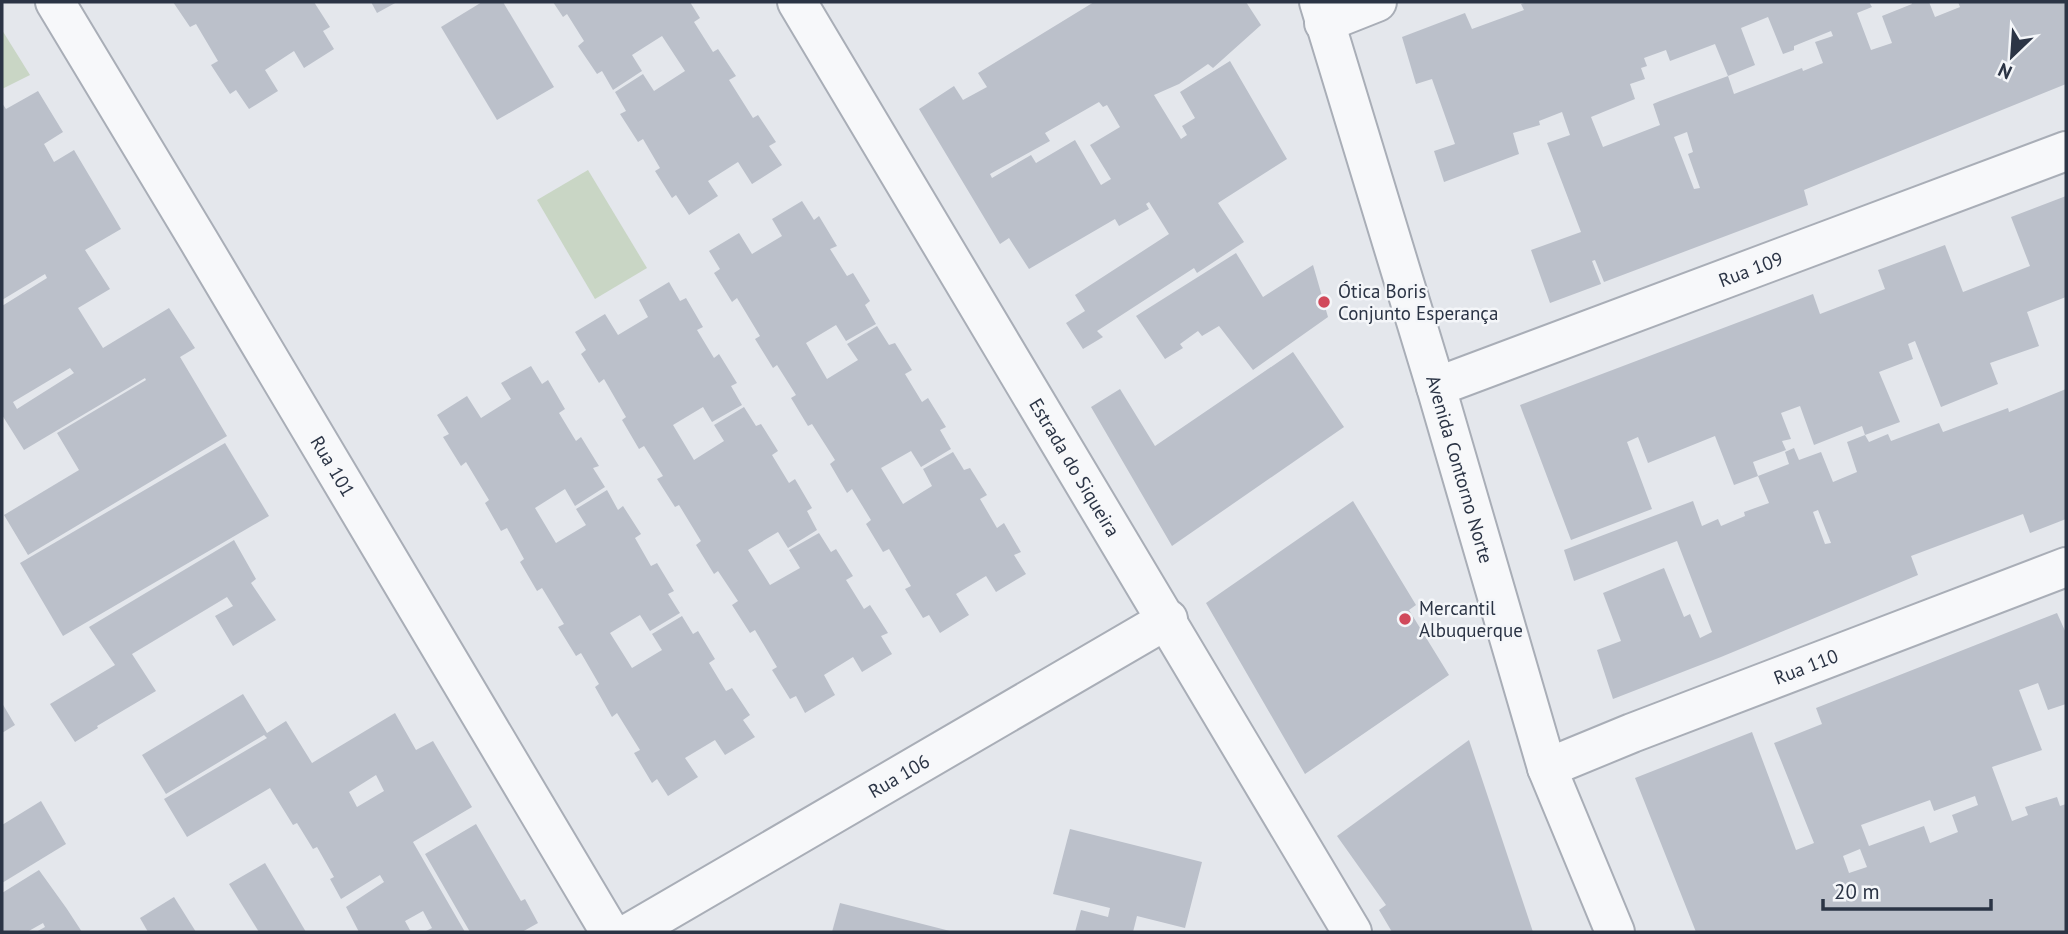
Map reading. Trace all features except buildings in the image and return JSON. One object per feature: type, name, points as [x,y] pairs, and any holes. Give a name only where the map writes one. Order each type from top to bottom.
[{"type":"street","name":"Rua 101","points":[[55,2],[610,932]]},
{"type":"street","name":"Estrada do Siqueira","points":[[797,2],[1168,619],[1352,932]]},
{"type":"street","points":[[1322,12],[1377,2]]},
{"type":"street","name":"Avenida Contorno Norte","points":[[1322,12],[1436,387],[1547,768],[1615,932]]},
{"type":"street","name":"Rua 109","points":[[1436,387],[2066,150]]},
{"type":"street","name":"Rua 110","points":[[1547,768],[2066,567]]},
{"type":"street","name":"Rua 106","points":[[631,932],[1168,619]]},
{"type":"green space","points":[[2,30],[30,75],[2,89]]},
{"type":"green space","points":[[588,170],[647,268],[595,299],[537,200]]},
{"type":"place","name":"Ótica Boris Conjunto Esperança","points":[[1324,302]]},
{"type":"place","name":"Mercantil Albuquerque","points":[[1405,619]]}]
